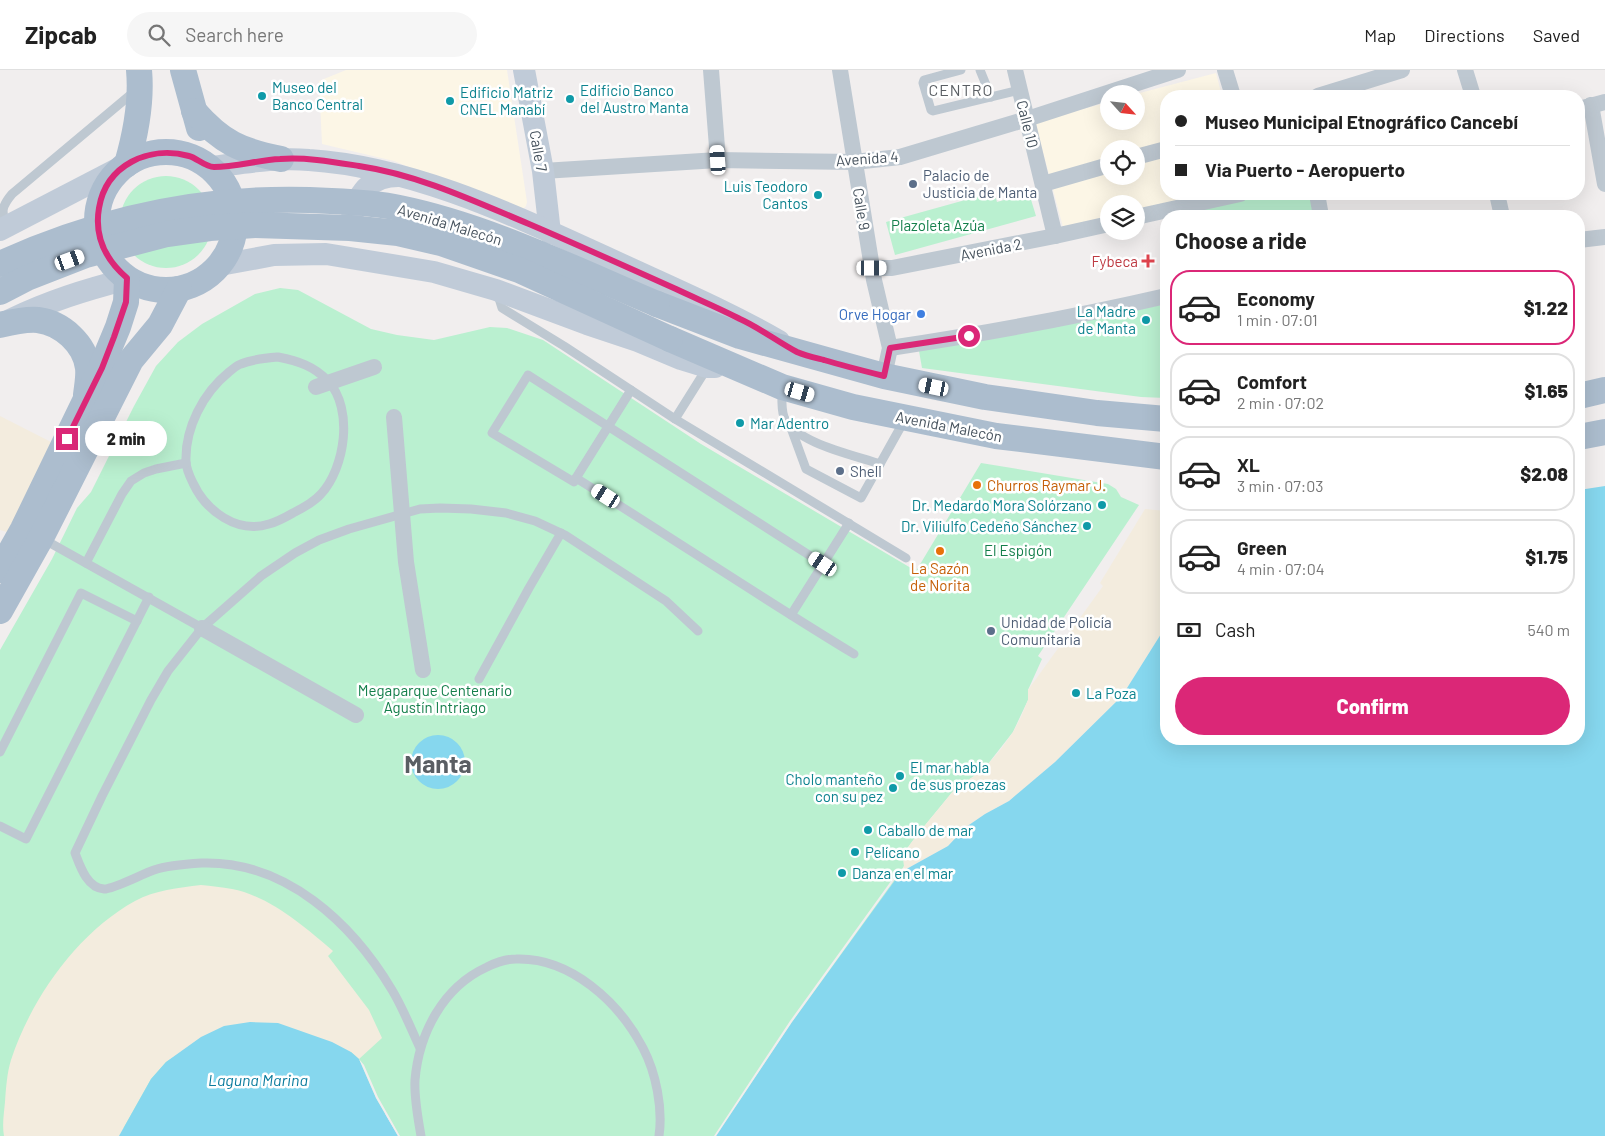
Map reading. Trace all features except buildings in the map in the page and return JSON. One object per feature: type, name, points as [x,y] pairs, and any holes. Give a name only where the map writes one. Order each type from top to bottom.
[{"type":"main road","points":[[183,70],[211,168]]},
{"type":"main road","name":"Calle 7","points":[[524,70],[543,171],[550,232]]},
{"type":"main road","points":[[4,228],[128,164],[148,154],[170,152],[192,156],[211,168],[223,181],[231,197],[235,214],[235,232],[229,249],[220,265],[195,284],[179,289],[161,290],[143,287],[127,278],[116,268],[107,257],[101,244],[97,216],[100,202],[105,189],[115,175],[128,164],[136,134],[140,106],[139,79]]},
{"type":"main road","points":[[194,111],[216,134],[234,145],[255,153],[281,159]]},
{"type":"main road","name":"Avenida Malecón","points":[[211,168],[281,159],[310,160],[361,166],[404,176],[550,232],[742,319],[799,353]]},
{"type":"main road","points":[[384,262],[371,256],[360,245],[354,232],[352,217],[360,196],[375,181],[389,176],[404,176]]},
{"type":"main road","name":"Avenida Malecón","points":[[0,264],[72,235],[164,211],[207,204],[254,199],[290,198],[398,208],[444,220],[525,249],[740,336],[799,353],[884,376],[985,397],[1097,413],[1160,418]]},
{"type":"main road","name":"Avenida Malecón","points":[[0,292],[27,278],[86,254],[167,234],[210,228],[256,225],[350,228],[398,233],[441,243],[519,270],[670,339],[782,387],[853,407],[996,436],[1160,456]]},
{"type":"main road","name":"Avenida Malecón","points":[[220,265],[274,255],[317,254],[384,262],[434,272],[496,290],[638,341],[681,359],[707,367],[738,369]]},
{"type":"main road","points":[[0,257],[12,272],[16,286],[16,300],[10,313],[0,324]]},
{"type":"main road","points":[[0,324],[42,304],[79,291],[127,278]]},
{"type":"main road","points":[[0,612],[84,404],[102,368],[118,327],[126,302],[127,278]]},
{"type":"main road","points":[[0,570],[32,534],[131,360],[160,324],[179,289]]},
{"type":"main road","points":[[0,324],[39,320],[61,329],[71,336],[80,347],[88,367],[88,381],[84,404]]},
{"type":"main road","points":[[1585,395],[1605,390]]},
{"type":"main road","points":[[1585,436],[1605,432]]},
{"type":"street","points":[[711,70],[718,160]]},
{"type":"street","name":"Calle 10","points":[[1015,70],[1055,236]]},
{"type":"street","name":"Avenida 4","points":[[543,171],[718,160],[854,162],[900,157],[1028,119],[1178,70]]},
{"type":"street","points":[[1225,70],[1231,90]]},
{"type":"street","points":[[1465,70],[1471,90]]},
{"type":"street","name":"Calle 9","points":[[845,71],[854,162],[872,268],[890,348],[884,376]]},
{"type":"street","points":[[1336,90],[1392,71]]},
{"type":"street","points":[[1592,105],[1605,184]]},
{"type":"street","points":[[1145,155],[1160,151]]},
{"type":"street","points":[[1043,184],[1100,168]]},
{"type":"street","points":[[1188,210],[1221,200]]},
{"type":"street","points":[[1145,216],[1160,214]]},
{"type":"street","name":"Avenida 2","points":[[872,268],[892,268],[1100,226]]},
{"type":"street","points":[[1585,239],[1605,237]]},
{"type":"street","points":[[890,348],[1034,324],[1160,297]]},
{"type":"street","points":[[323,385],[374,367]]},
{"type":"street","points":[[394,417],[406,562],[423,670]]},
{"type":"street","points":[[202,628],[356,716]]},
{"type":"lane","points":[[961,70],[924,80],[923,83],[931,110],[1020,90]]},
{"type":"lane","points":[[980,70],[991,97]]},
{"type":"lane","points":[[4,228],[2,210],[12,194],[139,79]]},
{"type":"lane","points":[[496,290],[502,308],[675,419],[906,558]]},
{"type":"lane","points":[[278,357],[302,362],[317,371],[323,385],[339,398],[343,413],[344,432],[342,451],[334,472],[321,494],[304,508],[268,524],[252,526],[233,523],[215,513],[201,498],[186,463],[193,423],[205,397],[221,379],[240,364],[258,359],[278,357]]},
{"type":"lane","points":[[675,419],[707,367]]},
{"type":"lane","points":[[631,390],[608,426],[574,482],[492,433],[528,375],[608,426],[823,564]]},
{"type":"lane","points":[[782,387],[783,415],[791,428],[806,469],[861,498],[906,419]]},
{"type":"lane","points":[[791,428],[819,444],[880,464]]},
{"type":"lane","points":[[86,563],[122,494],[131,482],[150,471],[170,465],[186,463]]},
{"type":"lane","points":[[576,478],[854,654]]},
{"type":"lane","points":[[420,1048],[394,992],[373,960],[344,927],[322,906],[296,889],[260,874],[226,865],[203,863],[156,870],[112,888],[103,889],[95,886],[88,880],[75,853],[151,700],[168,671],[202,628],[261,576],[295,553],[319,540],[341,532],[420,509],[471,509],[506,513],[535,521],[561,533],[666,601],[698,631]]},
{"type":"lane","points":[[791,615],[849,523]]},
{"type":"lane","points":[[479,679],[561,533]]},
{"type":"lane","points":[[32,534],[202,628]]},
{"type":"lane","points":[[0,752],[81,593],[137,621]]},
{"type":"lane","points":[[0,826],[26,839],[149,598]]},
{"type":"lane","points":[[421,1136],[415,1080],[420,1048],[434,1015],[448,995],[463,980],[495,963],[515,959],[544,962],[573,974],[610,1002],[630,1027],[643,1048],[660,1102],[659,1136]]},
{"type":"shaded area","points":[[346,70],[507,70],[527,202],[526,206],[518,211],[394,161],[322,144],[319,81]]},
{"type":"shaded area","points":[[1216,73],[1220,90],[1160,90],[1160,200],[1181,200],[1145,210],[1145,195],[1100,195],[1100,221],[1064,231],[1035,122],[1100,104],[1100,130],[1145,130],[1145,92]]},
{"type":"green space","points":[[166,176],[184,179],[199,189],[209,204],[212,222],[209,240],[199,255],[184,265],[166,268],[148,265],[133,255],[123,240],[120,222],[123,204],[133,189],[148,179]]},
{"type":"green space","name":"Plazoleta Azúa","points":[[994,192],[997,202],[1029,193],[1036,216],[895,255],[886,222]]},
{"type":"green space","points":[[1236,200],[1312,200],[1314,210],[1193,210]]},
{"type":"green space","name":"Megaparque Centenario Agustín Intriago","points":[[280,288],[298,290],[371,329],[397,335],[434,340],[490,327],[507,328],[543,340],[701,444],[916,571],[981,463],[1108,484],[1116,489],[1121,497],[1139,505],[1038,656],[1042,659],[1028,690],[1028,700],[1013,732],[984,769],[954,790],[903,854],[904,866],[901,872],[716,1136],[398,1136],[386,1114],[123,1128],[119,1136],[0,1136],[0,650],[52,559],[77,508],[91,492],[156,366],[178,342],[202,324],[255,294]]},
{"type":"green space","points":[[1160,305],[1160,398],[1141,397],[922,368],[919,351]]},
{"type":"sand","points":[[0,416],[55,444],[10,533],[0,530]]},
{"type":"sand","name":"La Poza","points":[[1145,509],[1160,510],[1160,636],[1122,696],[1055,762],[1009,801],[966,827],[948,846],[901,872],[904,866],[903,854],[917,835],[954,790],[984,769],[1013,732],[1028,700],[1028,690],[1103,586],[1100,583]]},
{"type":"sand","points":[[201,885],[232,889],[273,905],[333,951],[328,956],[369,1010],[382,1038],[359,1059],[351,1052],[182,1052],[166,1062],[151,1079],[119,1136],[4,1136],[3,1123],[6,1086],[11,1060],[31,1014],[59,970],[94,931],[135,901],[175,888]]},
{"type":"water","points":[[1605,486],[1605,1136],[716,1136],[792,1022],[901,872],[948,846],[966,827],[1009,801],[1055,762],[1122,696],[1160,636],[1160,745],[1585,745],[1585,489]]},
{"type":"water","points":[[438,735],[448,737],[457,743],[463,752],[465,762],[463,772],[457,781],[448,787],[438,789],[428,787],[419,781],[413,772],[411,762],[413,752],[419,743],[428,737]]},
{"type":"water","name":"Laguna Marina","points":[[250,1022],[278,1023],[332,1042],[351,1052],[359,1059],[376,1098],[398,1136],[119,1136],[151,1079],[166,1062],[201,1037],[224,1026]]},
{"type":"pier","points":[[903,868],[792,1022],[716,1136],[714,1136],[790,1021],[899,870]]},
{"type":"pier","points":[[359,1059],[364,1065],[378,1097],[400,1136],[398,1136],[376,1098]]},
{"type":"place","name":"Museo del Banco Central","points":[[262,96]]},
{"type":"place","name":"Edificio Banco del Austro Manta","points":[[570,99]]},
{"type":"place","name":"Edificio Matriz CNEL Manabí","points":[[450,101]]},
{"type":"place","name":"Palacio de Justicia de Manta","points":[[913,184]]},
{"type":"place","name":"Luis Teodoro Cantos","points":[[818,195]]},
{"type":"place","name":"Fybeca","points":[[1148,261]]},
{"type":"place","name":"Orve Hogar","points":[[921,314]]},
{"type":"place","name":"La Madre de Manta","points":[[1146,320]]},
{"type":"place","name":"Mar Adentro","points":[[740,423]]},
{"type":"place","name":"Shell","points":[[840,471]]},
{"type":"place","name":"Churros Raymar J.","points":[[977,485]]},
{"type":"place","name":"Dr. Medardo Mora Solórzano","points":[[1102,505]]},
{"type":"place","name":"Dr. Viliulfo Cedeño Sánchez","points":[[1087,526]]},
{"type":"place","name":"La Sazón de Norita","points":[[940,551]]},
{"type":"place","name":"Unidad de Policía Comunitaria","points":[[991,631]]},
{"type":"place","name":"La Poza","points":[[1076,693]]},
{"type":"place","name":"El mar habla de sus proezas","points":[[900,776]]},
{"type":"place","name":"Cholo manteño con su pez","points":[[893,788]]},
{"type":"place","name":"Caballo de mar","points":[[868,830]]},
{"type":"place","name":"Pelícano","points":[[855,852]]},
{"type":"place","name":"Danza en el mar","points":[[842,873]]},
{"type":"district","name":"CENTRO","points":[[961,89]]},
{"type":"district","name":"Manta","points":[[438,763]]},
{"type":"route","points":[[67,439],[102,368],[126,302],[127,278],[107,257],[101,244],[97,216],[100,202],[105,189],[115,175],[128,164],[148,154],[170,152],[192,156],[211,168],[281,159],[310,160],[361,166],[404,176],[550,232],[742,319],[799,353],[884,376],[890,348],[969,336]]},
{"type":"park label","name":"El Espigón","points":[[1018,550]]}]
